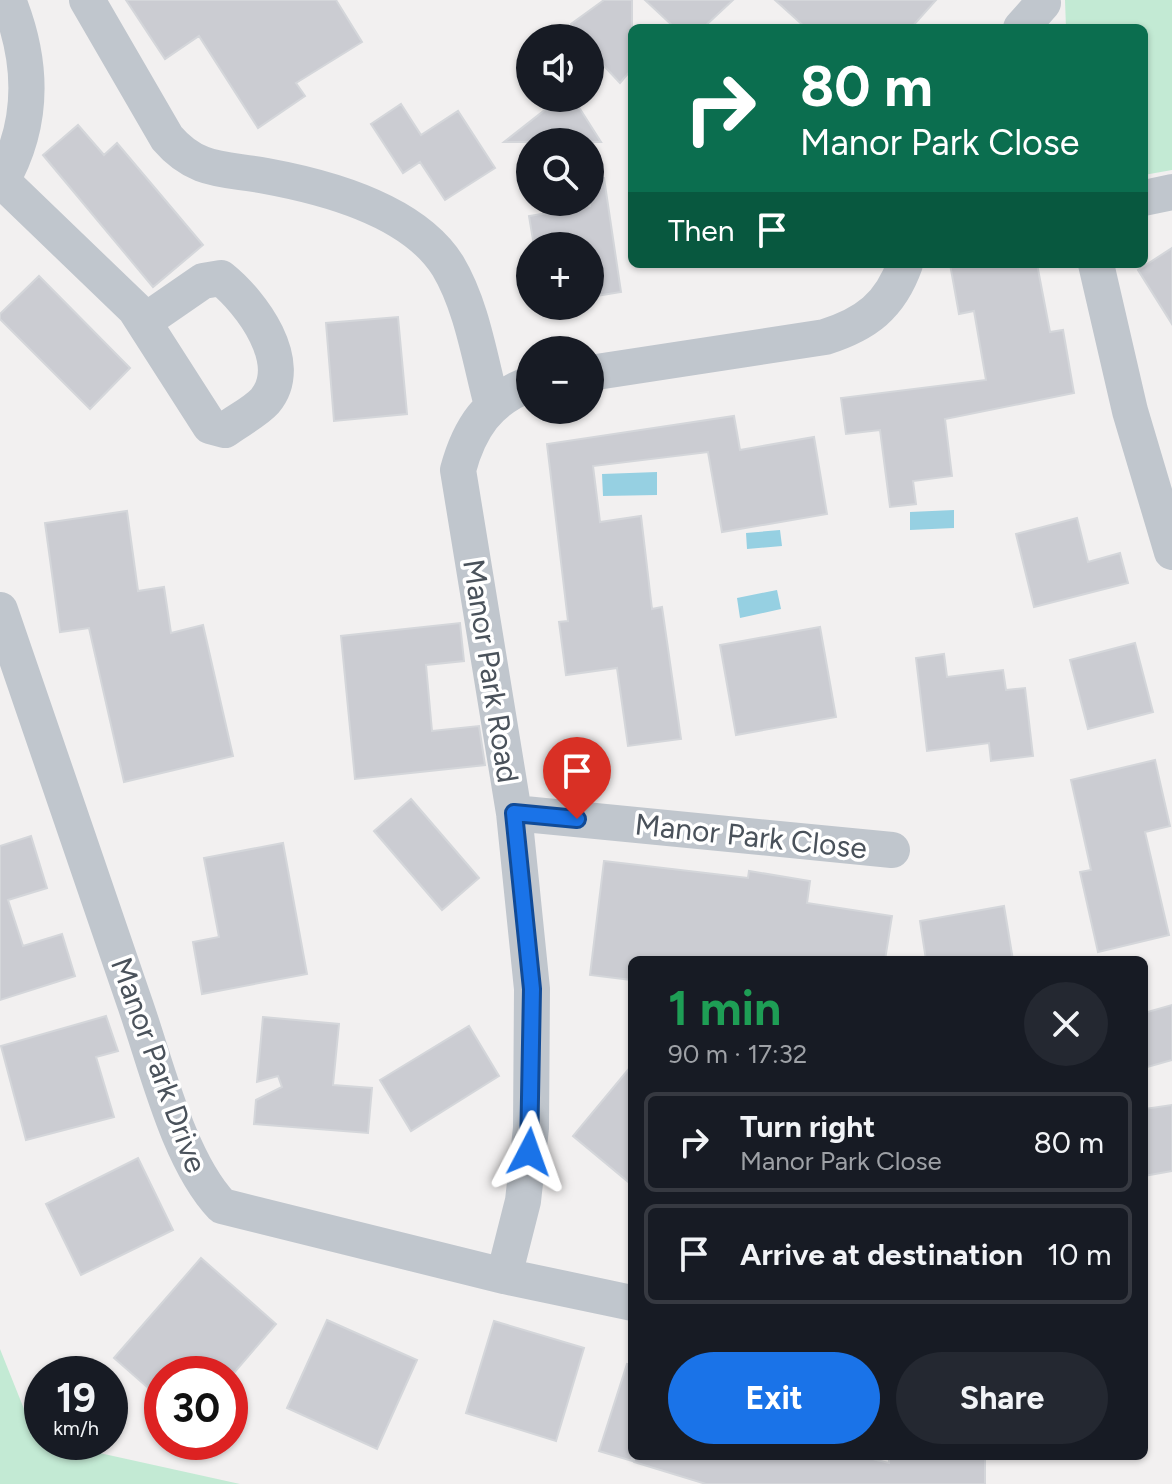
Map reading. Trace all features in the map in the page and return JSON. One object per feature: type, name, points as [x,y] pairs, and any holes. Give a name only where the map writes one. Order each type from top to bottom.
[{"type":"street","points":[[8,0],[19,28],[29,74],[21,134],[1,183],[145,321]]},
{"type":"street","points":[[87,0],[167,138],[182,156],[205,167],[316,188],[404,224],[426,243],[447,266],[470,321],[492,405]]},
{"type":"street","points":[[1148,197],[1172,192]]},
{"type":"street","points":[[604,371],[825,337],[857,327],[881,310],[898,284],[904,268]]},
{"type":"street","points":[[1097,268],[1130,411],[1172,552]]},
{"type":"street","name":"Manor Park Road","points":[[504,1276],[523,1201],[531,1128],[532,989],[514,813],[458,470],[475,424],[492,405],[516,389]]},
{"type":"street","name":"Manor Park Drive","points":[[0,610],[170,1104],[195,1172],[205,1189],[222,1206],[504,1276],[628,1302]]},
{"type":"street","name":"Manor Park Close","points":[[514,813],[892,850]]},
{"type":"green space","points":[[1065,0],[1172,0],[1172,170],[1148,174],[1148,24],[1066,24]]},
{"type":"green space","points":[[0,1349],[24,1409],[24,1460],[128,1459],[240,1484],[0,1484]]},
{"type":"water","points":[[657,472],[657,495],[603,496],[602,474]]},
{"type":"water","points":[[954,510],[954,528],[910,530],[910,512]]},
{"type":"water","points":[[780,530],[782,546],[747,549],[746,533]]},
{"type":"water","points":[[777,590],[781,609],[740,618],[737,598]]},
{"type":"building","points":[[126,0],[336,0],[362,42],[296,83],[305,96],[258,128],[199,36],[165,59]]},
{"type":"building","points":[[604,0],[632,0],[632,24],[628,24],[628,74],[620,83],[604,66],[604,24],[571,24]]},
{"type":"building","points":[[645,0],[733,0],[707,24],[671,24]]},
{"type":"building","points":[[775,0],[936,0],[915,24],[802,24]]},
{"type":"building","points":[[401,104],[421,135],[458,111],[495,168],[445,200],[420,162],[403,173],[371,124]]},
{"type":"building","points":[[542,112],[582,112],[592,128],[522,128]]},
{"type":"building","points":[[78,125],[104,155],[117,143],[203,245],[153,287],[43,155]]},
{"type":"building","points":[[516,133],[516,142],[504,142]]},
{"type":"building","points":[[604,178],[621,292],[604,295],[604,232],[532,232],[529,216],[604,216]]},
{"type":"building","points":[[1172,248],[1172,324],[1138,270],[1148,268],[1148,264]]},
{"type":"building","points":[[951,268],[1038,268],[1050,332],[1063,330],[1074,393],[945,419],[952,476],[913,481],[916,504],[890,507],[880,430],[846,434],[841,398],[986,380],[974,311],[959,314]]},
{"type":"building","points":[[39,276],[130,368],[90,409],[0,319],[0,314]]},
{"type":"building","points":[[398,317],[407,414],[334,421],[326,323]]},
{"type":"building","points":[[734,416],[740,450],[814,437],[827,514],[722,532],[708,452],[593,466],[600,522],[641,516],[652,609],[662,607],[681,739],[628,746],[617,668],[566,675],[559,622],[568,621],[547,444]]},
{"type":"building","points":[[127,511],[138,591],[164,587],[171,633],[203,625],[233,756],[124,782],[89,628],[60,632],[45,523]]},
{"type":"building","points":[[1077,518],[1088,562],[1120,553],[1128,583],[1034,607],[1016,534]]},
{"type":"building","points":[[460,623],[464,661],[426,665],[432,731],[479,726],[485,765],[355,779],[341,636]]},
{"type":"building","points":[[820,627],[836,717],[736,735],[720,645]]},
{"type":"building","points":[[1135,643],[1153,712],[1088,729],[1070,660]]},
{"type":"building","points":[[944,654],[947,677],[1003,670],[1006,690],[1025,688],[1033,756],[991,761],[989,743],[927,751],[916,658]]},
{"type":"building","points":[[1155,760],[1170,826],[1145,832],[1169,935],[1098,952],[1080,872],[1091,870],[1071,780]]},
{"type":"building","points":[[411,799],[479,878],[442,910],[374,831]]},
{"type":"building","points":[[31,836],[47,888],[8,900],[23,946],[62,934],[75,976],[0,1000],[0,846]]},
{"type":"building","points":[[283,843],[307,974],[202,994],[193,942],[219,937],[204,858]]},
{"type":"building","points":[[604,861],[748,878],[749,871],[810,881],[807,903],[892,916],[886,956],[628,956],[628,980],[590,975]]},
{"type":"building","points":[[1004,906],[1012,956],[925,956],[920,921]]},
{"type":"building","points":[[1172,1005],[1172,1060],[1148,1067],[1148,1012]]},
{"type":"building","points":[[106,1016],[118,1051],[96,1057],[114,1117],[26,1140],[1,1046]]},
{"type":"building","points":[[263,1017],[339,1024],[333,1085],[372,1088],[368,1133],[254,1124],[256,1100],[282,1087],[278,1076],[257,1082]]},
{"type":"building","points":[[469,1026],[499,1076],[411,1131],[380,1080]]},
{"type":"building","points":[[628,1070],[628,1182],[573,1136]]},
{"type":"building","points":[[1172,1105],[1172,1171],[1148,1175],[1148,1108]]},
{"type":"building","points":[[138,1158],[173,1230],[81,1275],[46,1204]]},
{"type":"building","points":[[201,1258],[276,1324],[248,1357],[144,1356],[144,1384],[128,1370],[128,1356],[116,1356]]},
{"type":"building","points":[[327,1320],[417,1360],[377,1449],[287,1408]]},
{"type":"building","points":[[494,1321],[584,1348],[556,1441],[466,1413]]},
{"type":"building","points":[[627,1364],[628,1364],[628,1460],[599,1451]]},
{"type":"building","points":[[877,1460],[889,1463],[889,1460],[985,1460],[985,1484],[706,1484],[634,1462]]},
{"type":"route","points":[[529,1152],[532,989],[514,813],[577,819]]}]
